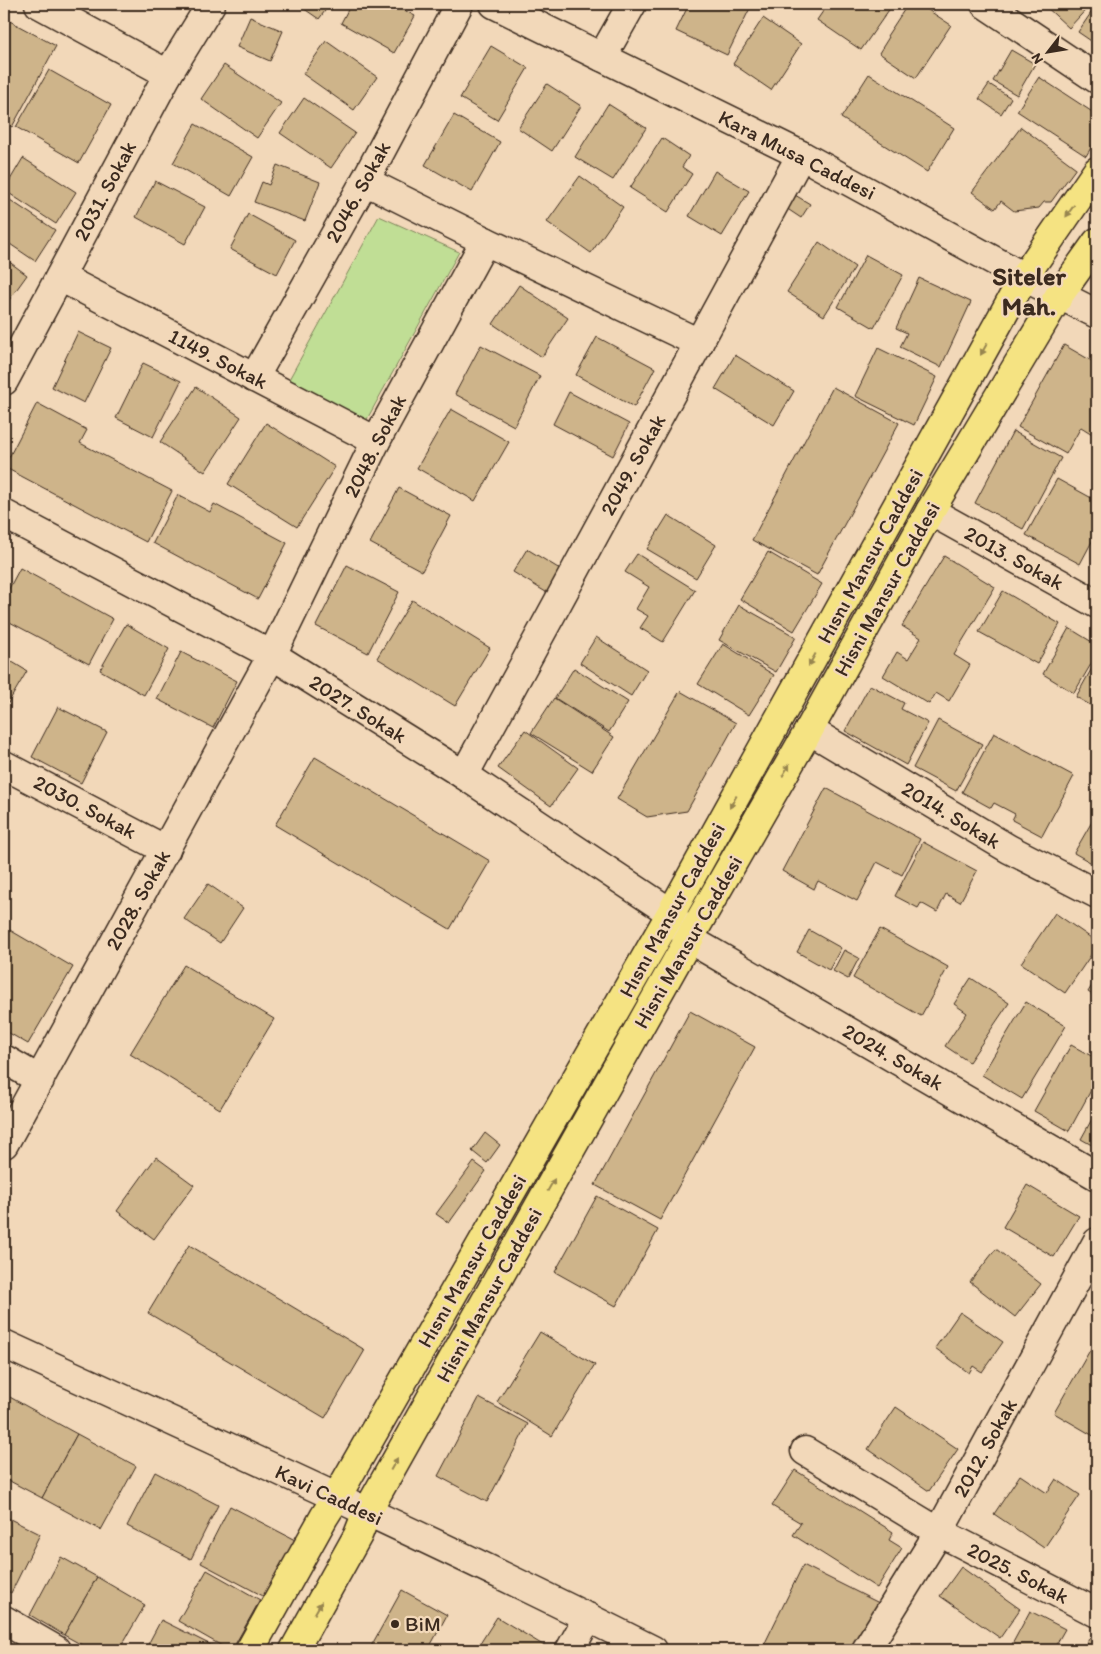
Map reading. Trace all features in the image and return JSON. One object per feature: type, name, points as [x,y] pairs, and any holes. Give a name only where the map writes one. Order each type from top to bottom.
[{"type":"main road","name":"Hısnı Mansur Caddesi","points":[[250,1650],[324,1517],[671,913],[1024,277],[1097,171]]},
{"type":"main road","name":"Hisni Mansur Caddesi","points":[[294,1650],[358,1535],[367,1512],[689,939],[809,730],[930,511],[1060,294],[1097,242]]},
{"type":"street","points":[[39,4],[168,74]]},
{"type":"street","name":"2031. Sokak","points":[[4,381],[168,74],[211,4]]},
{"type":"street","name":"2046. Sokak","points":[[254,378],[365,181],[459,4]]},
{"type":"street","name":"Kara Musa Caddesi","points":[[494,4],[801,154],[1024,277],[1097,314]]},
{"type":"street","points":[[602,56],[632,4]]},
{"type":"street","points":[[985,4],[1097,79]]},
{"type":"street","name":"2049. Sokak","points":[[464,775],[801,154]]},
{"type":"street","points":[[365,181],[485,241],[699,343]]},
{"type":"street","name":"2048. Sokak","points":[[272,655],[376,441],[485,241]]},
{"type":"street","name":"1149. Sokak","points":[[60,277],[376,441]]},
{"type":"street","name":"2013. Sokak","points":[[930,511],[1097,604]]},
{"type":"street","name":"2027. Sokak","points":[[4,514],[272,655],[464,775],[671,913],[689,939]]},
{"type":"street","name":"2028. Sokak","points":[[4,1144],[272,655]]},
{"type":"street","name":"2014. Sokak","points":[[809,730],[1009,850],[1097,894]]},
{"type":"street","name":"2030. Sokak","points":[[4,765],[166,850]]},
{"type":"street","name":"2024. Sokak","points":[[689,939],[1097,1176]]},
{"type":"street","points":[[4,1059],[40,1080]]},
{"type":"street","name":"2012. Sokak","points":[[866,1650],[939,1532],[1097,1242]]},
{"type":"street","name":"Kavi Caddesi","points":[[4,1344],[367,1512],[653,1650]]},
{"type":"street","name":"2025. Sokak","points":[[806,1451],[939,1532],[1097,1614]]},
{"type":"street","points":[[570,1650],[588,1617]]},
{"type":"street","points":[[4,1620],[56,1650]]},
{"type":"green space","points":[[379,216],[459,252],[366,421],[287,383]]},
{"type":"building","points":[[297,4],[330,4],[319,19]]},
{"type":"building","points":[[351,4],[393,4],[415,16],[394,53],[341,23]]},
{"type":"building","points":[[689,4],[752,4],[727,55],[676,31]]},
{"type":"building","points":[[828,4],[893,4],[861,50],[817,20]]},
{"type":"building","points":[[908,4],[919,4],[951,25],[916,78],[879,53],[889,37],[887,36]]},
{"type":"building","points":[[1043,4],[1091,4],[1069,28]]},
{"type":"building","points":[[1097,4],[1097,45],[1078,32]]},
{"type":"building","points":[[250,17],[283,31],[270,61],[237,47]]},
{"type":"building","points":[[4,18],[56,46],[12,127],[4,122]]},
{"type":"building","points":[[763,18],[801,44],[771,90],[733,64]]},
{"type":"building","points":[[326,41],[377,77],[354,110],[303,74]]},
{"type":"building","points":[[491,46],[528,68],[497,120],[460,98]]},
{"type":"building","points":[[1011,50],[1035,64],[1017,95],[993,81]]},
{"type":"building","points":[[224,65],[281,103],[257,138],[201,99]]},
{"type":"building","points":[[49,70],[111,105],[79,163],[16,127]]},
{"type":"building","points":[[869,74],[954,128],[927,172],[841,118]]},
{"type":"building","points":[[1039,77],[1097,115],[1097,138],[1086,156],[1017,111]]},
{"type":"building","points":[[547,84],[581,106],[552,151],[518,128]]},
{"type":"building","points":[[989,84],[1011,98],[1001,114],[979,99]]},
{"type":"building","points":[[304,98],[355,133],[331,168],[280,133]]},
{"type":"building","points":[[608,104],[646,128],[613,180],[575,157]]},
{"type":"building","points":[[454,115],[500,142],[472,192],[425,165]]},
{"type":"building","points":[[195,124],[253,157],[231,196],[173,163]]},
{"type":"building","points":[[1021,127],[1076,168],[1051,202],[1044,202],[1039,208],[1014,211],[1001,201],[995,209],[972,192]]},
{"type":"building","points":[[662,138],[689,156],[682,167],[692,174],[668,212],[630,188]]},
{"type":"building","points":[[23,158],[76,192],[56,224],[4,190]]},
{"type":"building","points":[[277,165],[320,182],[305,221],[254,202],[262,182],[269,185]]},
{"type":"building","points":[[715,171],[749,191],[722,236],[689,216]]},
{"type":"building","points":[[580,176],[623,207],[591,253],[547,222]]},
{"type":"building","points":[[155,181],[205,207],[185,244],[136,217]]},
{"type":"building","points":[[795,195],[810,204],[801,218],[786,208]]},
{"type":"building","points":[[4,196],[55,230],[35,261],[4,240]]},
{"type":"building","points":[[248,214],[295,240],[277,274],[230,249]]},
{"type":"building","points":[[819,242],[855,267],[824,316],[787,292]]},
{"type":"building","points":[[866,255],[903,275],[874,328],[838,307]]},
{"type":"building","points":[[4,258],[27,275],[4,307]]},
{"type":"building","points":[[919,278],[971,302],[941,367],[900,347],[907,333],[896,328]]},
{"type":"building","points":[[519,285],[568,318],[542,357],[493,324]]},
{"type":"building","points":[[78,332],[111,348],[84,403],[52,387]]},
{"type":"building","points":[[597,337],[655,368],[634,407],[576,375]]},
{"type":"building","points":[[481,345],[540,376],[514,426],[455,394]]},
{"type":"building","points":[[1064,345],[1097,364],[1097,437],[1081,427],[1066,454],[1018,427]]},
{"type":"building","points":[[878,348],[937,377],[914,425],[855,396]]},
{"type":"building","points":[[735,355],[794,391],[774,425],[715,389]]},
{"type":"building","points":[[143,363],[181,381],[153,437],[116,418]]},
{"type":"building","points":[[196,387],[241,417],[205,472],[160,442]]},
{"type":"building","points":[[833,387],[899,423],[817,575],[752,540]]},
{"type":"building","points":[[569,392],[629,424],[613,456],[553,424]]},
{"type":"building","points":[[37,403],[87,430],[80,443],[172,491],[146,542],[4,467]]},
{"type":"building","points":[[451,409],[509,442],[475,501],[417,468]]},
{"type":"building","points":[[266,423],[335,467],[297,527],[228,484]]},
{"type":"building","points":[[1013,431],[1061,458],[1023,529],[975,503]]},
{"type":"building","points":[[1057,479],[1097,501],[1097,532],[1080,564],[1026,535]]},
{"type":"building","points":[[399,488],[451,516],[422,571],[370,543]]},
{"type":"building","points":[[178,495],[210,512],[214,504],[287,543],[258,599],[153,543]]},
{"type":"building","points":[[668,515],[716,545],[696,578],[647,549]]},
{"type":"building","points":[[527,549],[568,574],[554,597],[513,572]]},
{"type":"building","points":[[768,552],[822,584],[794,631],[740,599]]},
{"type":"building","points":[[637,554],[695,590],[663,642],[640,628],[648,616],[636,609],[649,587],[625,572]]},
{"type":"building","points":[[944,556],[995,587],[954,655],[970,665],[949,701],[936,693],[929,704],[883,676],[897,652],[908,659],[921,638],[902,626]]},
{"type":"building","points":[[347,565],[399,592],[368,653],[316,626]]},
{"type":"building","points":[[20,568],[113,619],[89,664],[4,619],[4,598]]},
{"type":"building","points":[[1003,591],[1060,624],[1037,664],[979,632]]},
{"type":"building","points":[[412,600],[490,648],[455,706],[377,658]]},
{"type":"building","points":[[739,605],[796,637],[776,672],[719,640]]},
{"type":"building","points":[[126,624],[169,649],[144,695],[100,670]]},
{"type":"building","points":[[1069,628],[1097,645],[1097,654],[1074,693],[1043,674]]},
{"type":"building","points":[[596,637],[647,670],[631,696],[580,663]]},
{"type":"building","points":[[723,644],[774,675],[749,715],[698,684]]},
{"type":"building","points":[[181,652],[237,681],[213,728],[157,699]]},
{"type":"building","points":[[4,657],[27,671],[4,710]]},
{"type":"building","points":[[1097,659],[1097,709],[1076,697]]},
{"type":"building","points":[[574,668],[628,702],[609,732],[555,698]]},
{"type":"building","points":[[870,685],[904,703],[901,709],[928,723],[906,765],[845,731]]},
{"type":"building","points":[[680,691],[736,723],[687,811],[647,817],[617,799]]},
{"type":"building","points":[[554,698],[614,737],[592,771],[531,733]]},
{"type":"building","points":[[58,707],[107,732],[81,783],[32,757]]},
{"type":"building","points":[[938,720],[982,744],[956,791],[913,768]]},
{"type":"building","points":[[525,730],[578,768],[551,806],[498,768]]},
{"type":"building","points":[[994,733],[1074,776],[1042,836],[1012,820],[1015,814],[994,803],[991,808],[962,792]]},
{"type":"building","points":[[315,757],[490,861],[450,929],[275,825]]},
{"type":"building","points":[[826,788],[920,839],[902,875],[877,862],[857,901],[818,881],[814,889],[782,871]]},
{"type":"building","points":[[1097,813],[1097,866],[1074,853]]},
{"type":"building","points":[[923,842],[977,871],[960,902],[946,894],[937,912],[921,903],[918,908],[895,896]]},
{"type":"building","points":[[208,884],[243,908],[220,943],[184,919]]},
{"type":"building","points":[[1055,913],[1097,942],[1097,946],[1065,993],[1021,963]]},
{"type":"building","points":[[8,929],[73,967],[28,1044],[4,1030],[4,935]]},
{"type":"building","points":[[880,929],[948,967],[921,1016],[853,978]]},
{"type":"building","points":[[809,930],[841,948],[829,970],[797,952]]},
{"type":"building","points":[[844,950],[859,958],[848,979],[833,971]]},
{"type":"building","points":[[184,965],[274,1019],[220,1109],[130,1054]]},
{"type":"building","points":[[1097,977],[1097,998],[1088,992]]},
{"type":"building","points":[[971,978],[1009,1003],[969,1062],[945,1046],[967,1013],[954,1004]]},
{"type":"building","points":[[1026,1002],[1066,1026],[1022,1099],[982,1075]]},
{"type":"building","points":[[690,1011],[755,1047],[660,1220],[595,1185]]},
{"type":"building","points":[[1071,1045],[1097,1059],[1097,1079],[1069,1131],[1034,1111]]},
{"type":"building","points":[[1097,1110],[1097,1148],[1081,1139]]},
{"type":"building","points":[[485,1133],[500,1145],[487,1163],[472,1151]]},
{"type":"building","points":[[156,1157],[194,1185],[154,1239],[117,1211]]},
{"type":"building","points":[[474,1162],[486,1171],[449,1223],[436,1214]]},
{"type":"building","points":[[1027,1185],[1079,1216],[1054,1257],[1003,1227]]},
{"type":"building","points":[[597,1196],[658,1230],[616,1306],[555,1272]]},
{"type":"building","points":[[189,1245],[365,1350],[325,1418],[148,1313]]},
{"type":"building","points":[[996,1249],[1041,1284],[1015,1317],[970,1282]]},
{"type":"building","points":[[960,1312],[1003,1342],[982,1372],[973,1366],[969,1373],[935,1348]]},
{"type":"building","points":[[540,1332],[595,1365],[552,1436],[497,1402]]},
{"type":"building","points":[[1097,1338],[1097,1438],[1054,1413]]},
{"type":"building","points":[[6,1395],[77,1434],[42,1498],[4,1478],[4,1399]]},
{"type":"building","points":[[479,1398],[528,1424],[487,1502],[438,1476]]},
{"type":"building","points":[[896,1407],[958,1449],[929,1491],[868,1449]]},
{"type":"building","points":[[77,1434],[136,1466],[101,1530],[42,1498]]},
{"type":"building","points":[[795,1470],[893,1532],[889,1540],[902,1548],[877,1588],[793,1535],[801,1523],[772,1506]]},
{"type":"building","points":[[155,1472],[218,1505],[191,1559],[127,1526]]},
{"type":"building","points":[[1020,1475],[1047,1493],[1056,1479],[1080,1495],[1044,1548],[994,1514]]},
{"type":"building","points":[[230,1506],[295,1540],[265,1597],[201,1563]]},
{"type":"building","points":[[8,1518],[40,1534],[11,1593],[4,1589],[4,1527]]},
{"type":"building","points":[[61,1557],[97,1577],[64,1635],[30,1615]]},
{"type":"building","points":[[803,1565],[879,1603],[856,1650],[769,1650],[763,1647]]},
{"type":"building","points":[[961,1567],[1020,1609],[1000,1638],[940,1596]]},
{"type":"building","points":[[207,1570],[260,1600],[232,1650],[178,1621]]},
{"type":"building","points":[[97,1577],[145,1605],[119,1650],[91,1650],[64,1635]]},
{"type":"building","points":[[402,1590],[447,1615],[428,1650],[369,1650]]},
{"type":"building","points":[[1030,1611],[1065,1629],[1053,1650],[1009,1650]]},
{"type":"building","points":[[497,1617],[551,1650],[476,1650]]},
{"type":"building","points":[[161,1620],[221,1650],[145,1650]]},
{"type":"building","points":[[1090,1637],[1097,1640],[1097,1650],[1083,1650]]},
{"type":"place","name":"BiM","points":[[395,1624]]},
{"type":"district","name":"Siteler Mah.","points":[[1029,291]]}]
